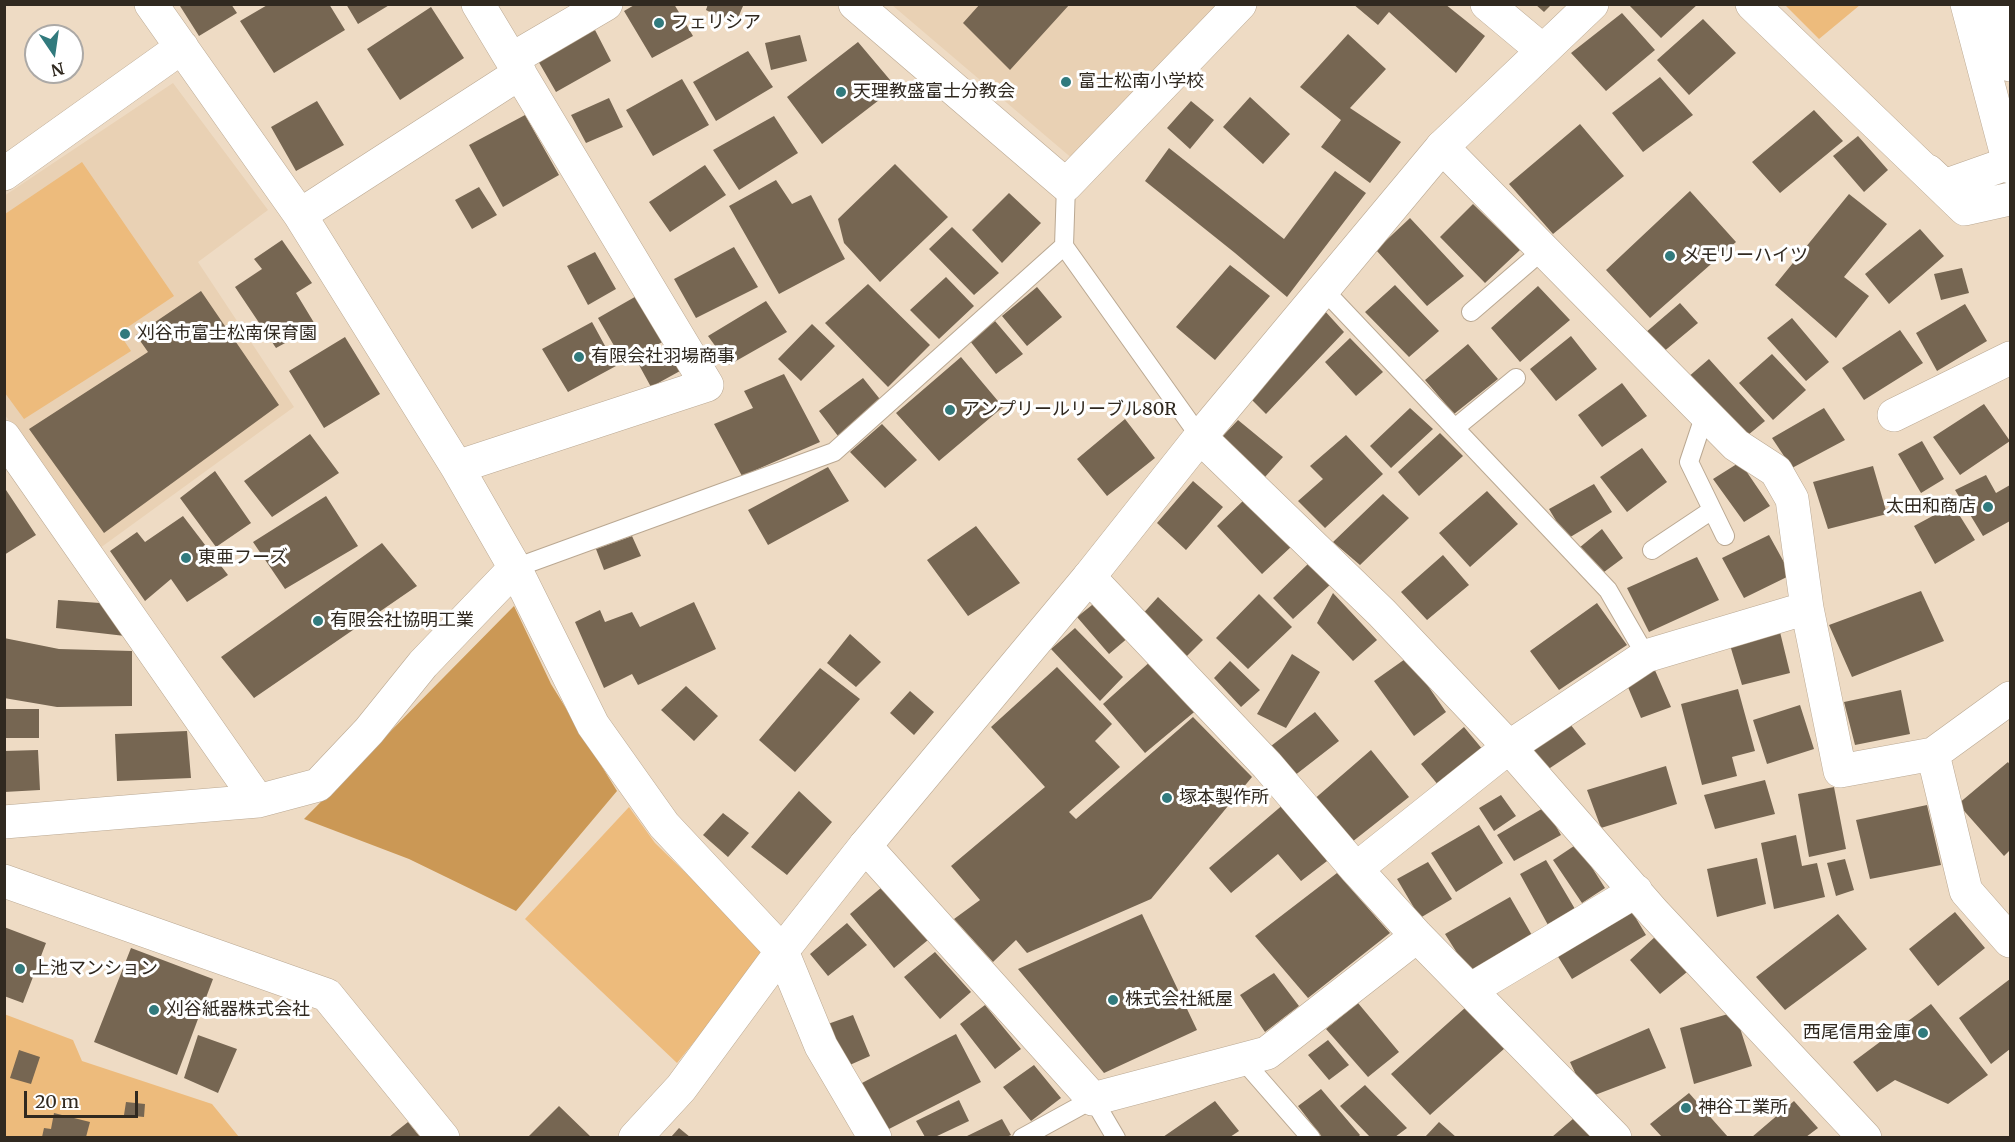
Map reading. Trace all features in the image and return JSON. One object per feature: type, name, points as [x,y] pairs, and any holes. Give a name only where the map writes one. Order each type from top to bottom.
[{"type":"main road","points":[[151,4],[300,215],[457,467],[515,568],[592,725],[664,825],[782,951],[820,1046],[874,1137]]},
{"type":"main road","points":[[457,467],[707,385],[478,4]]},
{"type":"main road","points":[[300,215],[606,4]]},
{"type":"main road","points":[[855,4],[1066,185],[1240,4]]},
{"type":"main road","points":[[1486,4],[1542,50]]},
{"type":"main road","points":[[635,1137],[681,1088],[782,951],[865,846],[1089,577],[1200,437],[1442,147],[1592,4]]},
{"type":"main road","points":[[1753,4],[1944,186],[2010,165],[1967,4]]},
{"type":"main road","points":[[1753,4],[1965,209],[2010,199]]},
{"type":"main road","points":[[1994,4],[2010,65]]},
{"type":"main road","points":[[4,174],[182,47]]},
{"type":"main road","points":[[1442,147],[1736,445],[1776,471],[1792,499],[1807,608],[1840,771],[1933,754],[2010,698]]},
{"type":"main road","points":[[1894,415],[2010,358]]},
{"type":"main road","points":[[4,437],[258,801]]},
{"type":"main road","points":[[1200,437],[1382,613],[1509,747],[1654,913],[1865,1137]]},
{"type":"main road","points":[[4,822],[258,801],[318,785],[369,731],[423,664],[515,568]]},
{"type":"main road","points":[[1089,577],[1268,765],[1356,869],[1417,936],[1615,1137]]},
{"type":"main road","points":[[1356,869],[1509,747],[1646,656],[1807,608]]},
{"type":"main road","points":[[1933,754],[1966,891],[2010,941]]},
{"type":"main road","points":[[865,846],[1093,1099],[1267,1053],[1417,936]]},
{"type":"main road","points":[[4,880],[327,996],[444,1137]]},
{"type":"main road","points":[[1470,990],[1636,891]]},
{"type":"lane","points":[[1066,185],[1064,246],[1200,437]]},
{"type":"lane","points":[[515,568],[834,452],[1064,246]]},
{"type":"lane","points":[[1471,312],[1543,250]]},
{"type":"lane","points":[[1323,289],[1608,590],[1646,656]]},
{"type":"lane","points":[[1455,428],[1516,378]]},
{"type":"lane","points":[[1706,414],[1689,462],[1725,536]]},
{"type":"lane","points":[[1652,550],[1712,510]]},
{"type":"lane","points":[[1242,1059],[1311,1137]]},
{"type":"lane","points":[[1022,1137],[1093,1099],[1116,1137]]},
{"type":"shaded area","name":"富士松南小学校","points":[[892,5],[1224,5],[1074,160]]},
{"type":"shaded area","points":[[1785,5],[1860,5],[1819,39]]},
{"type":"shaded area","name":"刈谷市富士松南保育園","points":[[173,83],[268,210],[198,262],[294,407],[100,548],[5,415],[4,196]]},
{"type":"shaded area","points":[[82,162],[174,296],[119,333],[131,351],[24,419],[5,393],[5,214]]},
{"type":"shaded area","points":[[514,606],[551,684],[617,791],[516,911],[409,859],[304,819]]},
{"type":"shaded area","points":[[629,807],[655,843],[767,952],[677,1063],[525,919]]},
{"type":"shaded area","points":[[4,1014],[73,1040],[82,1061],[212,1104],[239,1137],[5,1137]]},
{"type":"building","points":[[184,4],[231,4],[237,13],[199,36],[180,6]]},
{"type":"building","points":[[269,4],[329,4],[345,30],[274,73],[240,21]]},
{"type":"building","points":[[346,4],[391,4],[358,24]]},
{"type":"building","name":"フェリシア","points":[[636,4],[674,4],[693,36],[652,58],[624,11]]},
{"type":"building","points":[[708,4],[740,4],[743,6],[735,25],[706,10]]},
{"type":"building","points":[[980,4],[1070,4],[1010,70],[963,23]]},
{"type":"building","points":[[1353,4],[1445,4],[1485,36],[1456,73],[1389,12],[1378,25]]},
{"type":"building","points":[[1535,4],[1552,4],[1544,12]]},
{"type":"building","points":[[1628,4],[1698,4],[1661,38]]},
{"type":"building","points":[[431,7],[464,58],[400,100],[367,49]]},
{"type":"building","points":[[1622,13],[1655,50],[1606,91],[1571,53]]},
{"type":"building","points":[[1703,19],[1736,53],[1689,95],[1657,60]]},
{"type":"building","points":[[595,30],[611,61],[556,92],[537,59]]},
{"type":"building","points":[[1348,34],[1386,69],[1350,108],[1401,142],[1370,183],[1321,147],[1341,120],[1300,87]]},
{"type":"building","points":[[800,35],[807,61],[771,70],[765,43]]},
{"type":"building","name":"天理教盛富士分教会","points":[[858,42],[896,87],[822,144],[787,97]]},
{"type":"building","points":[[748,51],[773,87],[716,121],[693,82]]},
{"type":"building","points":[[1660,77],[1693,115],[1643,152],[1612,113]]},
{"type":"building","points":[[682,79],[709,125],[653,156],[626,110]]},
{"type":"building","points":[[1250,97],[1290,134],[1263,164],[1223,127]]},
{"type":"building","points":[[609,98],[623,127],[586,143],[571,115]]},
{"type":"building","points":[[317,101],[344,145],[296,171],[271,127]]},
{"type":"building","points":[[1191,101],[1214,120],[1190,149],[1167,128]]},
{"type":"building","points":[[1814,110],[1843,141],[1780,193],[1752,162]]},
{"type":"building","points":[[525,115],[559,175],[503,207],[469,145]]},
{"type":"building","points":[[774,116],[798,153],[739,190],[713,150]]},
{"type":"building","points":[[1580,124],[1624,176],[1553,234],[1509,184]]},
{"type":"building","points":[[1858,136],[1888,170],[1864,192],[1833,156]]},
{"type":"building","points":[[1169,148],[1284,239],[1335,171],[1366,193],[1287,297],[1145,181]]},
{"type":"building","points":[[895,164],[948,217],[880,282],[844,243],[838,219]]},
{"type":"building","points":[[705,165],[726,195],[670,232],[649,202]]},
{"type":"building","points":[[776,180],[792,204],[811,195],[845,259],[779,294],[729,206]]},
{"type":"building","points":[[479,187],[497,215],[472,229],[455,200]]},
{"type":"building","name":"メモリーハイツ","points":[[1690,191],[1736,242],[1650,318],[1606,270]]},
{"type":"building","points":[[1009,193],[1041,223],[1002,263],[972,230]]},
{"type":"building","points":[[1849,194],[1887,224],[1844,277],[1869,296],[1836,338],[1775,285]]},
{"type":"building","points":[[1473,204],[1520,250],[1485,283],[1440,237]]},
{"type":"building","points":[[1410,218],[1464,276],[1427,306],[1376,250]]},
{"type":"building","points":[[952,227],[999,273],[974,295],[929,249]]},
{"type":"building","points":[[1920,229],[1944,256],[1889,304],[1865,274]]},
{"type":"building","points":[[282,240],[312,283],[296,293],[316,326],[276,348],[235,287],[262,269],[254,259]]},
{"type":"building","points":[[734,247],[758,287],[696,318],[674,279]]},
{"type":"building","points":[[595,252],[616,289],[588,305],[567,266]]},
{"type":"building","points":[[1230,265],[1270,296],[1215,360],[1176,327]]},
{"type":"building","points":[[1962,268],[1969,293],[1941,300],[1934,274]]},
{"type":"building","points":[[946,277],[974,306],[939,339],[910,310]]},
{"type":"building","points":[[868,284],[930,345],[888,387],[825,323]]},
{"type":"building","points":[[1395,285],[1439,331],[1409,357],[1365,312]]},
{"type":"building","points":[[1538,286],[1570,320],[1520,362],[1491,328]]},
{"type":"building","points":[[1037,287],[1062,317],[1027,346],[1002,316]]},
{"type":"building","points":[[201,291],[279,405],[104,533],[29,429],[148,352],[136,335]]},
{"type":"building","points":[[640,294],[666,340],[624,363],[598,318]]},
{"type":"building","points":[[766,301],[787,332],[729,365],[708,336]]},
{"type":"building","points":[[1680,303],[1698,323],[1662,353],[1645,333]]},
{"type":"building","points":[[1965,304],[1987,341],[1937,371],[1916,333]]},
{"type":"building","points":[[1324,310],[1344,332],[1266,414],[1246,394]]},
{"type":"building","points":[[1792,318],[1829,362],[1806,381],[1767,338]]},
{"type":"building","points":[[995,321],[1023,354],[996,374],[970,341]]},
{"type":"building","name":"有限会社羽場商事","points":[[592,322],[616,366],[568,392],[542,349]]},
{"type":"building","points":[[812,324],[835,346],[801,381],[778,359]]},
{"type":"building","points":[[1900,330],[1923,363],[1864,400],[1842,368]]},
{"type":"building","points":[[1571,336],[1597,369],[1556,401],[1530,369]]},
{"type":"building","points":[[345,337],[380,394],[324,428],[289,371]]},
{"type":"building","points":[[1350,338],[1383,372],[1356,396],[1325,362]]},
{"type":"building","points":[[1468,344],[1498,379],[1454,414],[1425,380]]},
{"type":"building","points":[[667,350],[680,371],[651,387],[639,365]]},
{"type":"building","points":[[1772,354],[1806,390],[1773,420],[1739,383]]},
{"type":"building","name":"アンプリールリーブル80R","points":[[961,357],[1003,407],[939,461],[896,413]]},
{"type":"building","points":[[1709,359],[1765,421],[1742,440],[1687,378]]},
{"type":"building","points":[[784,374],[820,442],[742,476],[714,424],[753,408],[744,391]]},
{"type":"building","points":[[863,378],[883,403],[838,436],[819,411]]},
{"type":"building","points":[[1622,383],[1647,416],[1602,447],[1578,415]]},
{"type":"building","points":[[1984,404],[2010,441],[1960,475],[1933,437]]},
{"type":"building","points":[[1410,408],[1433,429],[1391,468],[1370,446]]},
{"type":"building","points":[[1824,408],[1845,440],[1792,468],[1772,438]]},
{"type":"building","points":[[1125,419],[1155,458],[1107,496],[1077,459]]},
{"type":"building","points":[[1238,420],[1283,457],[1265,477],[1220,439]]},
{"type":"building","points":[[882,424],[917,460],[885,488],[850,452]]},
{"type":"building","points":[[1440,433],[1463,456],[1419,496],[1398,472]]},
{"type":"building","points":[[310,434],[339,473],[272,517],[244,481]]},
{"type":"building","points":[[1346,435],[1383,474],[1325,528],[1298,501],[1323,479],[1310,466]]},
{"type":"building","points":[[1922,441],[1944,479],[1921,493],[1898,454]]},
{"type":"building","points":[[1642,448],[1667,482],[1627,512],[1600,477]]},
{"type":"building","points":[[1740,462],[1770,506],[1744,522],[1713,479]]},
{"type":"building","points":[[1873,466],[1887,514],[1828,529],[1813,482]]},
{"type":"building","points":[[828,467],[849,501],[768,545],[748,510]]},
{"type":"building","points":[[215,471],[251,523],[216,547],[180,498]]},
{"type":"building","name":"太田和商店","points":[[1986,475],[1996,493],[2010,485],[2010,521],[1983,536],[1955,490]]},
{"type":"building","points":[[1193,481],[1223,507],[1186,550],[1157,523]]},
{"type":"building","points":[[1594,484],[1612,512],[1567,539],[1549,509]]},
{"type":"building","points":[[4,487],[36,535],[4,555]]},
{"type":"building","points":[[1487,491],[1518,524],[1470,567],[1439,533]]},
{"type":"building","points":[[1383,494],[1409,518],[1360,565],[1333,542]]},
{"type":"building","points":[[326,496],[358,546],[285,589],[253,542]]},
{"type":"building","points":[[1246,498],[1292,546],[1262,574],[1217,526]]},
{"type":"building","points":[[1953,505],[1975,540],[1935,564],[1914,526]]},
{"type":"building","name":"東亜フーズ","points":[[183,516],[228,575],[187,602],[171,579],[145,601],[110,551],[137,532],[145,542]]},
{"type":"building","points":[[976,526],[1020,583],[968,616],[927,560]]},
{"type":"building","points":[[1602,529],[1623,558],[1600,575],[1579,548]]},
{"type":"building","points":[[1769,535],[1791,575],[1744,598],[1722,558]]},
{"type":"building","points":[[632,536],[641,556],[604,570],[596,549]]},
{"type":"building","name":"有限会社協明工業","points":[[382,543],[417,586],[254,698],[221,657]]},
{"type":"building","points":[[1443,555],[1469,585],[1427,620],[1401,592]]},
{"type":"building","points":[[1697,557],[1719,600],[1649,632],[1627,588]]},
{"type":"building","points":[[1311,561],[1332,583],[1293,619],[1273,598]]},
{"type":"building","points":[[1921,591],[1944,641],[1852,677],[1829,625]]},
{"type":"building","points":[[1333,593],[1377,640],[1353,661],[1317,623]]},
{"type":"building","points":[[1259,594],[1292,627],[1248,669],[1216,638]]},
{"type":"building","points":[[1158,597],[1203,640],[1183,660],[1139,618]]},
{"type":"building","points":[[58,600],[100,603],[125,636],[56,628]]},
{"type":"building","points":[[1097,601],[1129,637],[1109,654],[1077,617]]},
{"type":"building","points":[[694,602],[716,649],[638,685],[632,674],[604,688],[575,622],[600,610],[605,622],[632,612],[640,627]]},
{"type":"building","points":[[1597,603],[1627,645],[1559,690],[1530,651]]},
{"type":"building","points":[[1075,628],[1123,677],[1100,701],[1051,649]]},
{"type":"building","points":[[1780,632],[1790,673],[1742,685],[1730,645]]},
{"type":"building","points":[[850,634],[881,662],[856,687],[827,663]]},
{"type":"building","points":[[4,638],[59,649],[132,651],[132,706],[57,707],[4,698]]},
{"type":"building","points":[[1292,654],[1320,672],[1286,728],[1257,714]]},
{"type":"building","points":[[1408,657],[1446,712],[1414,736],[1374,681]]},
{"type":"building","points":[[1152,660],[1199,708],[1145,753],[1103,704]]},
{"type":"building","points":[[1230,661],[1260,690],[1241,707],[1214,678]]},
{"type":"building","points":[[1057,667],[1112,724],[1095,741],[1120,767],[1069,812],[1076,819],[1193,717],[1252,777],[1151,899],[1027,953],[1016,940],[993,962],[954,919],[980,900],[951,866],[1045,787],[991,727]]},
{"type":"building","points":[[820,668],[860,699],[795,772],[759,740]]},
{"type":"building","points":[[1654,668],[1671,707],[1641,718],[1625,680]]},
{"type":"building","points":[[686,686],[718,716],[694,741],[661,710]]},
{"type":"building","points":[[1738,689],[1755,751],[1732,757],[1737,776],[1702,785],[1681,704]]},
{"type":"building","points":[[1901,690],[1910,734],[1855,745],[1844,702]]},
{"type":"building","points":[[910,691],[934,712],[914,735],[890,713]]},
{"type":"building","points":[[1800,705],[1814,749],[1767,764],[1753,720]]},
{"type":"building","points":[[4,709],[39,709],[39,738],[4,738]]},
{"type":"building","points":[[1315,712],[1339,741],[1294,776],[1271,746]]},
{"type":"building","points":[[1566,719],[1586,744],[1544,772],[1524,747]]},
{"type":"building","points":[[1464,727],[1488,756],[1443,791],[1421,764]]},
{"type":"building","points":[[187,731],[191,778],[117,781],[115,734]]},
{"type":"building","points":[[38,750],[40,790],[4,792],[4,751]]},
{"type":"building","points":[[1371,750],[1409,797],[1352,842],[1312,801]]},
{"type":"building","points":[[2008,762],[2010,765],[2010,850],[2004,856],[1958,804]]},
{"type":"building","points":[[1666,766],[1677,804],[1601,828],[1587,790]]},
{"type":"building","points":[[1765,780],[1775,814],[1715,829],[1704,795]]},
{"type":"building","points":[[1834,787],[1846,849],[1809,857],[1798,794]]},
{"type":"building","points":[[799,791],[832,822],[787,875],[751,847]]},
{"type":"building","points":[[1501,795],[1516,816],[1494,831],[1479,808]]},
{"type":"building","points":[[1285,803],[1331,858],[1301,881],[1278,854],[1231,893],[1209,868]]},
{"type":"building","points":[[1927,805],[1941,865],[1870,879],[1856,820]]},
{"type":"building","points":[[1545,807],[1561,835],[1514,861],[1497,835]]},
{"type":"building","points":[[723,813],[749,833],[728,857],[703,835]]},
{"type":"building","points":[[1479,825],[1503,863],[1456,892],[1431,853]]},
{"type":"building","points":[[1796,835],[1802,866],[1817,863],[1825,897],[1774,909],[1761,843]]},
{"type":"building","points":[[1577,844],[1605,888],[1582,903],[1553,860]]},
{"type":"building","points":[[1757,858],[1766,904],[1717,917],[1707,869]]},
{"type":"building","points":[[1845,859],[1854,890],[1836,896],[1827,863]]},
{"type":"building","points":[[1546,860],[1575,909],[1548,925],[1520,874]]},
{"type":"building","points":[[1428,862],[1452,899],[1420,918],[1397,879]]},
{"type":"building","points":[[1337,873],[1390,933],[1308,998],[1255,936]]},
{"type":"building","points":[[882,887],[928,940],[894,968],[850,914]]},
{"type":"building","points":[[1510,897],[1533,937],[1469,972],[1445,934]]},
{"type":"building","points":[[1631,910],[1646,935],[1572,979],[1555,952]]},
{"type":"building","points":[[1955,912],[1985,948],[1938,986],[1909,949]]},
{"type":"building","name":"株式会社紙屋","points":[[1142,914],[1197,1030],[1104,1073],[1018,969]]},
{"type":"building","points":[[1838,914],[1867,949],[1785,1010],[1756,977]]},
{"type":"building","points":[[847,923],[867,945],[828,976],[810,954]]},
{"type":"building","name":"上池マンション","points":[[4,927],[46,943],[23,1003],[4,996]]},
{"type":"building","points":[[1657,935],[1687,972],[1660,994],[1630,960]]},
{"type":"building","name":"刈谷紙器株式会社","points":[[131,948],[213,979],[177,1075],[94,1042]]},
{"type":"building","points":[[935,952],[971,992],[940,1019],[904,977]]},
{"type":"building","points":[[1274,973],[1299,1006],[1265,1032],[1240,995]]},
{"type":"building","points":[[2010,979],[2010,1049],[1991,1064],[1959,1018]]},
{"type":"building","points":[[1358,1003],[1399,1052],[1368,1077],[1326,1029]]},
{"type":"building","name":"西尾信用金庫","points":[[1931,1004],[1988,1075],[1948,1104],[1895,1080],[1877,1092],[1853,1062]]},
{"type":"building","points":[[985,1005],[1021,1049],[995,1069],[960,1024]]},
{"type":"building","points":[[1466,1007],[1505,1048],[1430,1115],[1391,1074]]},
{"type":"building","points":[[1735,1012],[1752,1066],[1694,1084],[1680,1028]]},
{"type":"building","points":[[853,1015],[870,1056],[843,1068],[825,1025]]},
{"type":"building","points":[[1649,1028],[1666,1068],[1587,1098],[1570,1062]]},
{"type":"building","points":[[956,1034],[981,1082],[887,1130],[860,1084]]},
{"type":"building","points":[[198,1035],[237,1049],[218,1093],[184,1078]]},
{"type":"building","points":[[1328,1040],[1349,1065],[1329,1080],[1308,1055]]},
{"type":"building","points":[[19,1050],[40,1057],[31,1084],[10,1078]]},
{"type":"building","points":[[1034,1065],[1061,1098],[1031,1121],[1003,1087]]},
{"type":"building","points":[[1365,1085],[1407,1128],[1395,1137],[1370,1137],[1340,1106]]},
{"type":"building","points":[[1321,1089],[1360,1135],[1358,1137],[1322,1137],[1298,1106]]},
{"type":"building","name":"神谷工業所","points":[[1689,1093],[1728,1137],[1662,1137],[1650,1124]]},
{"type":"building","points":[[959,1100],[969,1121],[935,1137],[925,1137],[916,1121]]},
{"type":"building","points":[[1215,1101],[1239,1131],[1230,1137],[1163,1137]]},
{"type":"building","points":[[1794,1101],[1818,1128],[1806,1137],[1752,1137]]},
{"type":"building","points":[[126,1102],[145,1104],[144,1117],[124,1115]]},
{"type":"building","points":[[559,1106],[591,1137],[528,1137]]},
{"type":"building","points":[[54,1113],[90,1122],[86,1137],[42,1137],[44,1128],[51,1129]]},
{"type":"building","points":[[1574,1118],[1591,1137],[1552,1137]]},
{"type":"building","points":[[1002,1119],[1011,1135],[965,1137]]},
{"type":"building","points":[[408,1122],[420,1137],[389,1137]]},
{"type":"building","points":[[1439,1122],[1456,1137],[1425,1137]]},
{"type":"building","points":[[679,1128],[690,1137],[671,1137]]},
{"type":"place","name":"フェリシア","points":[[659,23]]},
{"type":"place","name":"富士松南小学校","points":[[1066,82]]},
{"type":"place","name":"天理教盛富士分教会","points":[[841,92]]},
{"type":"place","name":"メモリーハイツ","points":[[1670,256]]},
{"type":"place","name":"刈谷市富士松南保育園","points":[[125,334]]},
{"type":"place","name":"有限会社羽場商事","points":[[579,357]]},
{"type":"place","name":"アンプリールリーブル80R","points":[[950,410]]},
{"type":"place","name":"太田和商店","points":[[1988,507]]},
{"type":"place","name":"東亜フーズ","points":[[186,558]]},
{"type":"place","name":"有限会社協明工業","points":[[318,621]]},
{"type":"place","name":"塚本製作所","points":[[1167,798]]},
{"type":"place","name":"上池マンション","points":[[20,969]]},
{"type":"place","name":"株式会社紙屋","points":[[1113,1000]]},
{"type":"place","name":"刈谷紙器株式会社","points":[[154,1010]]},
{"type":"place","name":"西尾信用金庫","points":[[1923,1033]]},
{"type":"place","name":"神谷工業所","points":[[1686,1108]]}]
